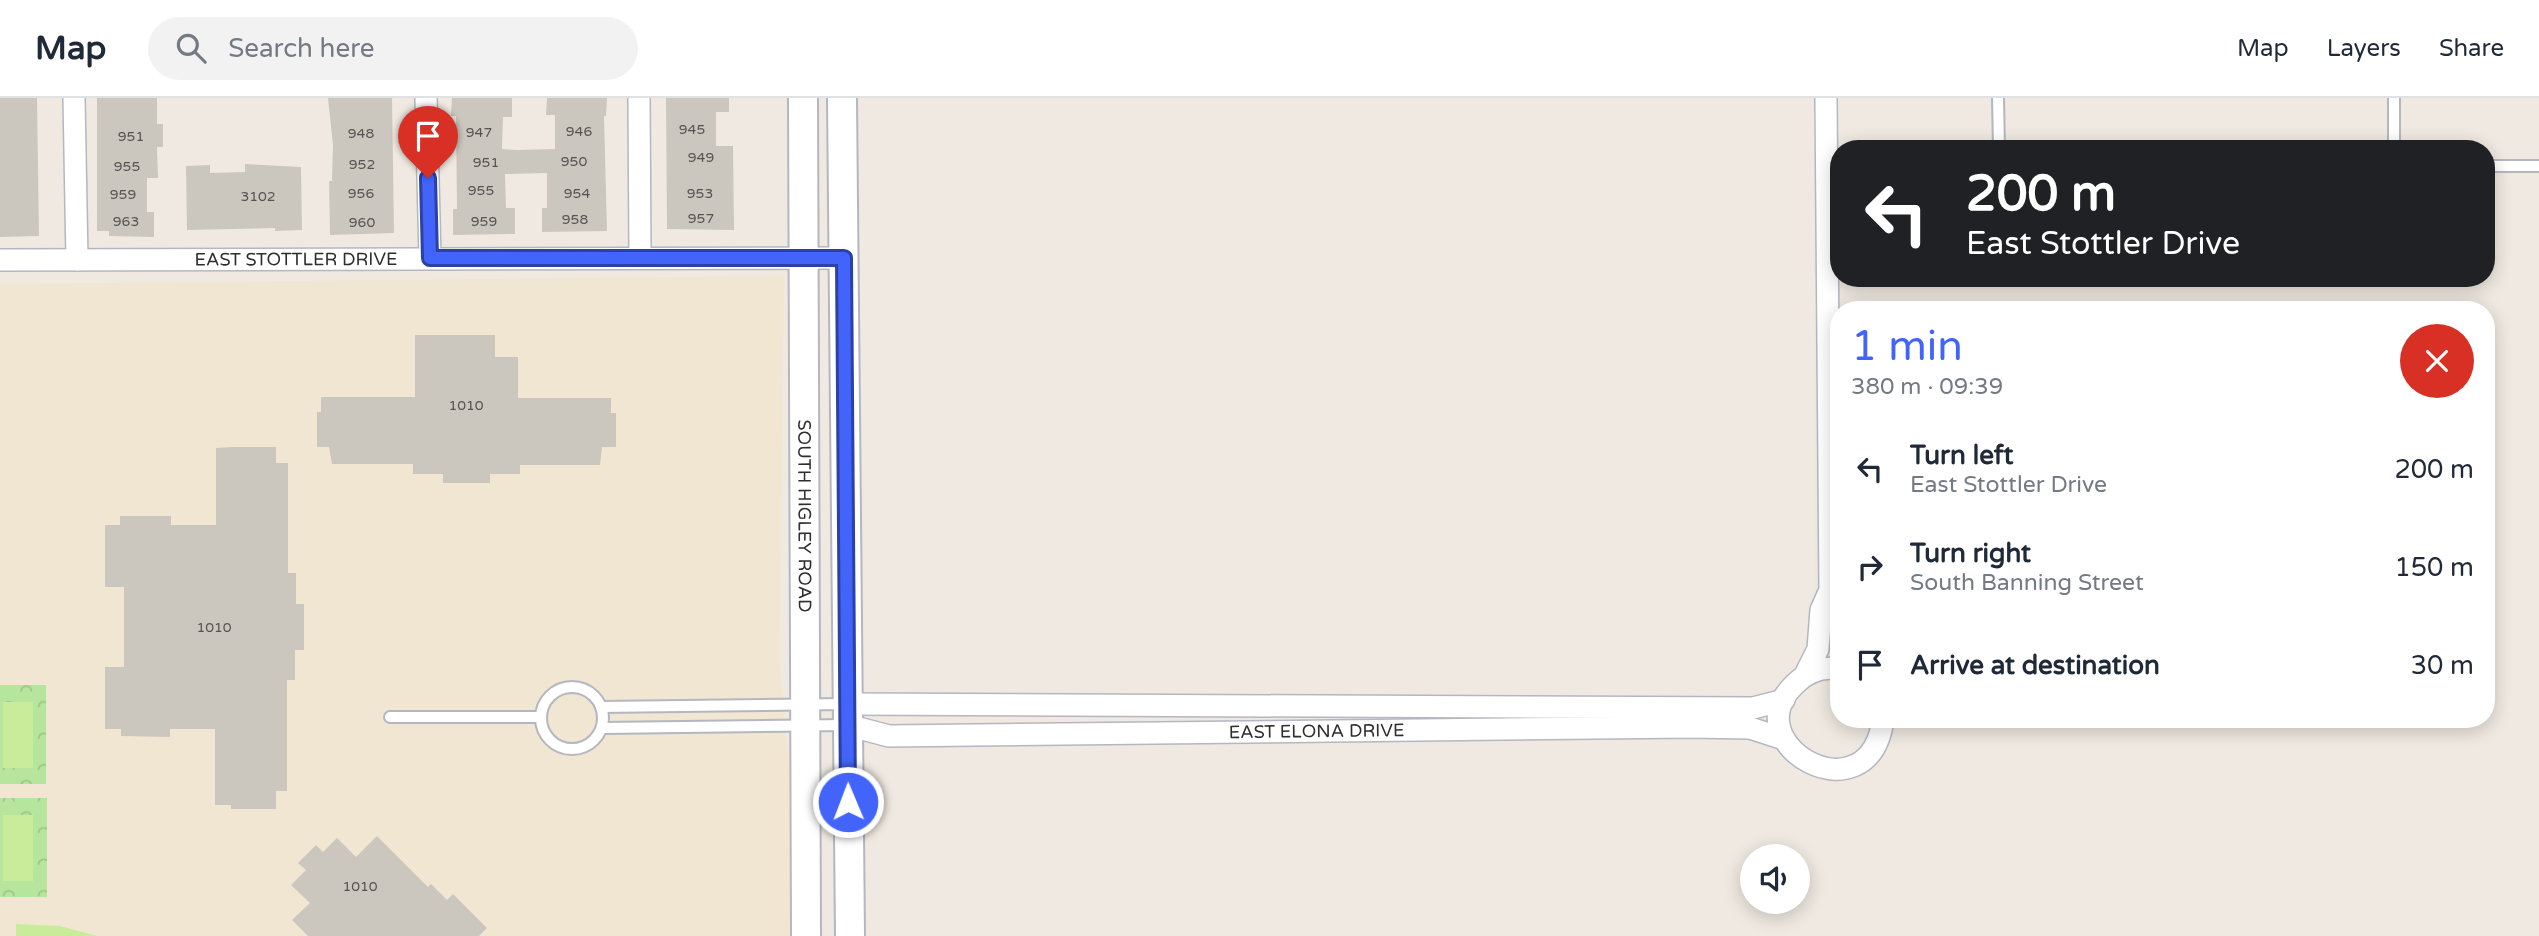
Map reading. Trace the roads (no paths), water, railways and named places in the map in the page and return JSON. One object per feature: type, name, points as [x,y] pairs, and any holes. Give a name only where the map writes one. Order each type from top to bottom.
[{"type":"main road","name":"SOUTH HIGLEY ROAD","points":[[803,98],[806,936]]},
{"type":"main road","points":[[842,98],[850,936]]},
{"type":"street","points":[[74,98],[77,260]]},
{"type":"street","points":[[426,98],[430,258]]},
{"type":"street","points":[[639,98],[640,258]]},
{"type":"street","points":[[1826,98],[1830,321]]},
{"type":"street","name":"EAST STOTTLER DRIVE","points":[[0,260],[844,258]]},
{"type":"street","points":[[1805,675],[1818,649],[1821,610],[1830,603]]},
{"type":"street","points":[[1830,669],[1819,669],[1805,675],[1793,686],[1784,700],[1780,713],[1784,739],[1794,753],[1807,764],[1824,769],[1841,769],[1857,763],[1870,752],[1881,728]]},
{"type":"street","name":"EAST ELONA DRIVE","points":[[847,715],[1753,708],[1784,700]]},
{"type":"street","name":"EAST ELONA DRIVE","points":[[847,715],[889,736],[1702,727],[1750,728],[1784,739]]},
{"type":"lane","points":[[1998,98],[1999,140]]},
{"type":"lane","points":[[2394,98],[2394,140]]},
{"type":"lane","points":[[2495,166],[2539,166]]},
{"type":"lane","points":[[561,688],[581,688],[597,699],[601,707],[602,728],[590,743],[581,748],[562,748],[546,736],[540,717],[546,699],[561,688]]},
{"type":"lane","points":[[601,707],[847,715]]},
{"type":"lane","points":[[602,728],[806,715],[847,715]]},
{"type":"lane","points":[[390,717],[540,717]]}]
